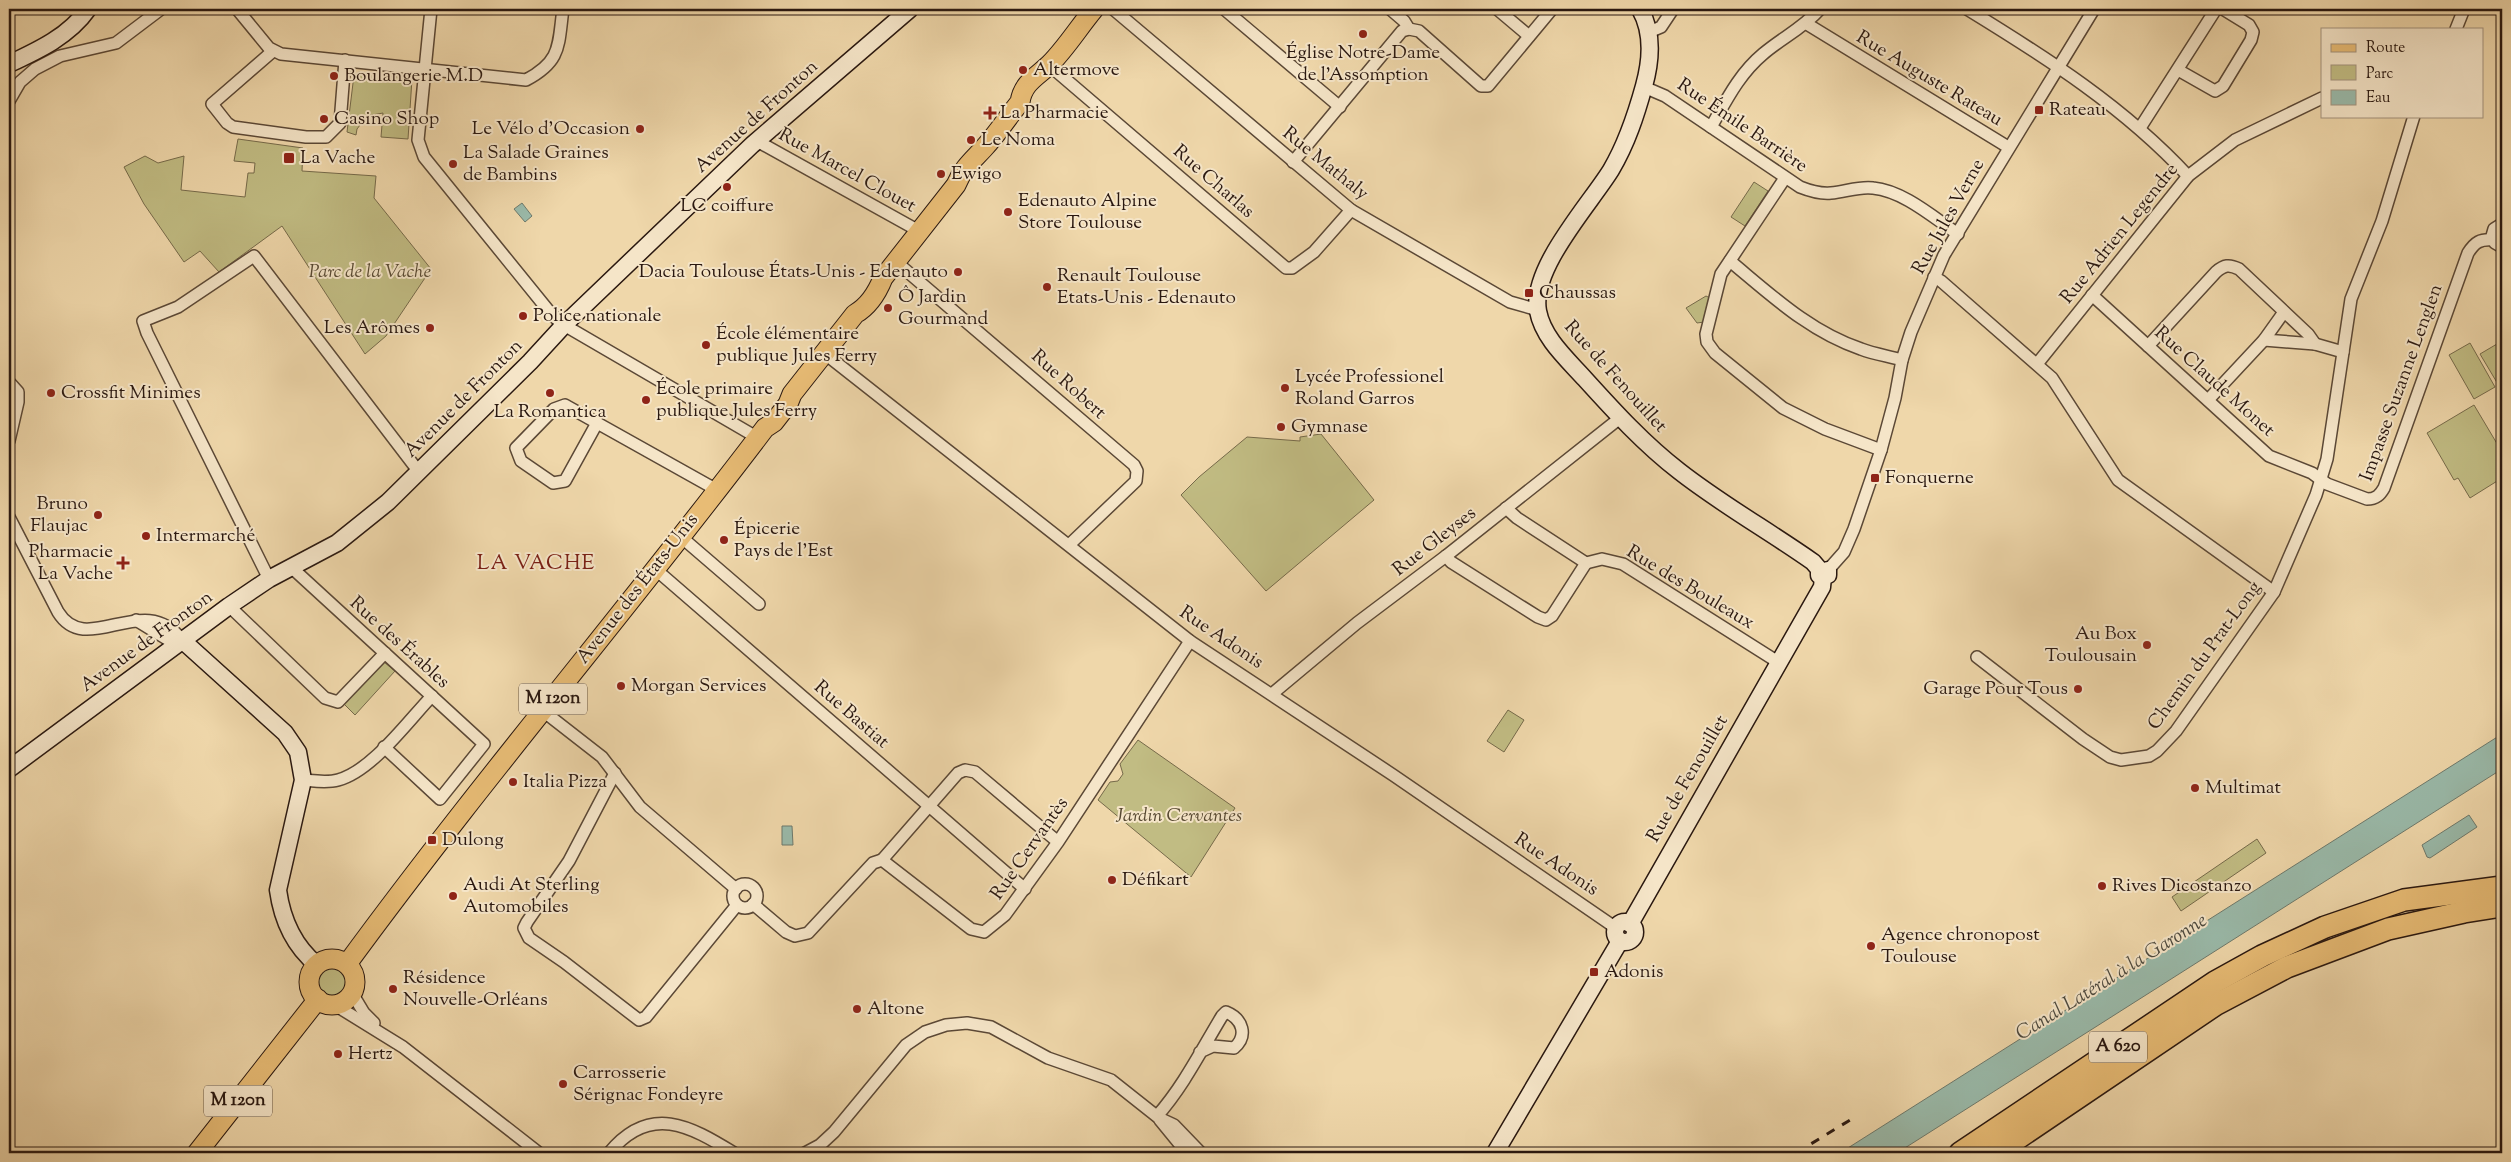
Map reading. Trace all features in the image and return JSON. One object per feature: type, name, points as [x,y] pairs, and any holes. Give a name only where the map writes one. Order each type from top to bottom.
[{"type":"highway","points":[[2404,900],[2442,886],[2502,873]]},
{"type":"highway","name":"A 620","points":[[1960,1153],[2231,973],[2262,956],[2325,927],[2404,900],[2502,887]]},
{"type":"highway","name":"A 620","points":[[1996,1153],[2208,1009],[2287,967],[2330,949],[2388,929],[2502,906]]},
{"type":"highway","points":[[2428,920],[2468,924],[2502,921]]},
{"type":"main road","name":"Avenue des États-Unis","points":[[347,964],[408,881],[762,433],[768,418],[782,399],[792,394],[855,314],[857,305],[870,287],[883,278],[956,185],[971,159],[984,149],[1020,102],[1021,93],[1038,72],[1050,65],[1094,9]]},
{"type":"main road","points":[[335,959],[347,964],[354,974],[352,993],[348,999],[326,1002],[313,993],[310,978],[317,965],[335,959]]},
{"type":"main road","name":"M 120n","points":[[197,1153],[326,1002]]},
{"type":"street","points":[[28,54],[78,9]]},
{"type":"street","points":[[9,64],[44,48],[57,39],[88,9]]},
{"type":"street","points":[[9,101],[20,82],[35,69],[71,53],[116,43],[161,9]]},
{"type":"street","points":[[237,9],[273,51],[424,70],[526,80],[539,73],[554,60],[563,9]]},
{"type":"street","points":[[431,9],[418,140],[424,157],[552,315],[564,325],[762,433]]},
{"type":"street","name":"Avenue de Fronton","points":[[9,769],[229,606],[269,579],[338,543],[388,502],[564,325],[757,141],[910,9]]},
{"type":"street","name":"Rue Mathaly","points":[[1113,9],[1351,210],[1510,302],[1538,310]]},
{"type":"street","points":[[1224,9],[1340,107]]},
{"type":"street","points":[[1390,9],[1404,21],[1409,29]]},
{"type":"street","points":[[1497,9],[1529,36]]},
{"type":"street","points":[[1293,162],[1402,32],[1409,29],[1419,32],[1481,86],[1488,86],[1552,9]]},
{"type":"street","points":[[1538,310],[1545,272],[1560,242],[1612,169],[1632,127],[1649,62],[1649,32],[1640,9]]},
{"type":"street","points":[[1649,32],[1661,26],[1673,9]]},
{"type":"street","points":[[1967,9],[2060,66],[2140,128],[2188,176]]},
{"type":"street","name":"Rue Jules Verne","points":[[1824,572],[1838,560],[1850,537],[1881,450],[1902,360],[1944,255],[2008,147],[2094,9]]},
{"type":"street","points":[[2140,128],[2216,9]]},
{"type":"street","points":[[2178,70],[2215,92],[2223,86],[2251,40],[2253,32],[2249,25],[2223,9]]},
{"type":"street","points":[[2456,28],[2464,9]]},
{"type":"street","points":[[1711,127],[1735,86],[1752,64],[1774,46],[1807,24],[1816,10]]},
{"type":"street","name":"Rue Auguste Rateau","points":[[1807,24],[2008,147]]},
{"type":"street","points":[[273,51],[212,104],[227,124],[233,127],[306,137],[326,137],[340,124],[345,60]]},
{"type":"street","name":"Rue Charlas","points":[[1050,65],[1286,268],[1292,268],[1314,252],[1351,210]]},
{"type":"street","name":"Rue Émile Barrière","points":[[1644,87],[1665,96],[1800,187],[1817,192],[1831,193],[1875,188],[1895,194],[1958,234]]},
{"type":"street","name":"Rue Adrien Legendre","points":[[2037,364],[2188,176],[2236,140],[2321,98]]},
{"type":"street","name":"Chemin du Prat-Long","points":[[1977,657],[2099,751],[2121,760],[2142,758],[2157,751],[2176,731],[2274,592],[2301,534],[2322,479],[2332,426],[2350,299],[2382,221],[2413,118]]},
{"type":"street","name":"Rue Marcel Clouet","points":[[757,141],[919,231]]},
{"type":"street","points":[[1785,178],[1718,283],[1706,334],[1707,342],[1715,353],[1783,408],[1825,429],[1881,450]]},
{"type":"street","name":"Impasse Suzanne Lenglen","points":[[2322,479],[2327,484],[2368,499],[2380,495],[2468,252],[2474,244],[2481,240],[2498,244],[2494,229],[2502,224]]},
{"type":"street","points":[[269,579],[147,333],[143,321],[178,307],[254,256],[419,472]]},
{"type":"street","name":"Rue Robert","points":[[895,261],[1134,465],[1138,471],[1136,480],[1069,545]]},
{"type":"street","points":[[1730,262],[1781,305],[1822,331],[1860,349],[1902,360]]},
{"type":"street","points":[[2148,346],[2222,266],[2231,265],[2239,269],[2308,334],[2315,344]]},
{"type":"street","points":[[1934,277],[1942,281],[2037,364],[2062,391],[2118,480],[2274,592]]},
{"type":"street","name":"Rue Claude Monet","points":[[2092,295],[2269,456],[2312,472],[2322,479]]},
{"type":"street","name":"Rue de Fenouillet","points":[[1495,1153],[1822,587],[1824,572],[1808,558],[1679,471],[1620,418],[1558,350],[1548,336],[1538,310]]},
{"type":"street","points":[[2208,400],[2264,340],[2284,312]]},
{"type":"street","points":[[2264,340],[2315,344],[2343,352]]},
{"type":"street","name":"Rue Adonis","points":[[824,353],[1190,641],[1272,694],[1622,931]]},
{"type":"street","points":[[9,382],[18,392],[18,402],[9,441]]},
{"type":"street","points":[[597,423],[565,481],[553,483],[521,460],[516,448],[554,409],[565,406],[597,423],[716,490]]},
{"type":"street","name":"Rue Gleyses","points":[[1272,694],[1357,622],[1446,556],[1620,418]]},
{"type":"street","points":[[1446,556],[1451,562],[1538,617],[1546,620],[1552,616],[1586,563],[1517,518],[1506,508]]},
{"type":"street","points":[[9,516],[58,612],[68,624],[75,628],[91,629],[143,619],[153,621],[176,632],[182,640],[285,733],[298,752],[304,780],[278,890],[280,902],[292,936],[300,948],[317,965]]},
{"type":"street","points":[[680,536],[758,604]]},
{"type":"street","name":"Rue des Bouleaux","points":[[1586,563],[1602,560],[1623,564],[1778,662]]},
{"type":"street","name":"Rue des Érables","points":[[291,568],[484,744],[440,799],[384,747]]},
{"type":"street","name":"Rue Bastiat","points":[[654,568],[1025,889]]},
{"type":"street","points":[[229,606],[325,698],[338,702],[385,653]]},
{"type":"street","name":"Rue Cervantès","points":[[882,860],[971,929],[984,932],[1006,915],[1025,889],[1190,641]]},
{"type":"street","points":[[304,780],[321,782],[338,780],[354,773],[384,747],[432,696]]},
{"type":"street","points":[[543,711],[602,757],[640,806],[736,889]]},
{"type":"street","points":[[753,904],[786,932],[799,936],[815,926],[873,863],[882,860],[958,773],[965,770],[975,772],[1058,842]]},
{"type":"street","points":[[615,773],[569,862],[527,922],[524,928],[529,938],[564,962],[639,1020],[646,1017],[737,905]]},
{"type":"street","points":[[742,885],[753,888],[756,898],[753,904],[747,908],[737,905],[733,899],[736,889],[742,885]]},
{"type":"street","points":[[352,993],[364,1013],[390,1038],[539,1153]]},
{"type":"street","points":[[326,1002],[390,1038]]},
{"type":"street","points":[[805,1153],[820,1145],[834,1132],[906,1046],[925,1032],[946,1025],[967,1023],[991,1027],[1048,1058],[1111,1080],[1158,1117],[1174,1125],[1201,1153]]},
{"type":"street","points":[[1158,1117],[1200,1052]]},
{"type":"street","points":[[1158,1117],[1187,1153]]},
{"type":"street","points":[[609,1153],[623,1138],[644,1127],[673,1124],[704,1134],[734,1153]]},
{"type":"street","points":[[520,1140],[533,1153]]},
{"type":"green space","points":[[359,72],[412,79],[408,139],[381,137],[383,113],[367,116],[357,129],[356,135],[347,132],[354,75]]},
{"type":"green space","name":"Parc de la Vache","points":[[238,139],[303,148],[302,171],[376,176],[374,198],[431,269],[386,336],[365,354],[282,226],[219,272],[200,251],[184,262],[144,204],[124,167],[145,156],[158,163],[184,156],[181,190],[245,197],[248,173],[254,173],[255,163],[234,161]]},
{"type":"green space","points":[[1754,182],[1768,191],[1745,226],[1731,217]]},
{"type":"green space","points":[[1706,296],[1710,298],[1704,322],[1697,323],[1686,308]]},
{"type":"green space","points":[[2502,341],[2502,391],[2480,354]]},
{"type":"green space","points":[[2470,343],[2495,387],[2474,399],[2449,355]]},
{"type":"green space","points":[[2474,405],[2502,452],[2502,478],[2470,498],[2458,478],[2454,480],[2427,433]]},
{"type":"green space","points":[[1321,434],[1374,500],[1266,591],[1181,495],[1199,477],[1247,437],[1300,441],[1300,437]]},
{"type":"green space","points":[[384,662],[395,671],[355,715],[344,704]]},
{"type":"green space","points":[[1508,710],[1524,720],[1504,752],[1487,741]]},
{"type":"green space","name":"Jardin Cervantes","points":[[1138,740],[1235,808],[1191,877],[1098,800],[1110,782],[1118,781],[1123,774],[1120,764]]},
{"type":"green space","points":[[2257,839],[2266,853],[2181,911],[2172,897]]},
{"type":"green space","points":[[333,966],[344,970],[348,981],[344,992],[333,996],[322,992],[318,981],[322,970]]},
{"type":"water","points":[[522,203],[532,216],[525,222],[514,209]]},
{"type":"water","points":[[2502,734],[2502,769],[1897,1153],[1840,1153]]},
{"type":"water","points":[[2469,815],[2477,827],[2430,858],[2427,857],[2422,845]]},
{"type":"water","points":[[782,826],[792,826],[793,845],[782,845]]},
{"type":"railway","points":[[1796,1153],[1855,1117]]},
{"type":"place","name":"Église Notre-Dame de l'Assomption","points":[[1363,34]]},
{"type":"place","name":"Altermove","points":[[1023,70]]},
{"type":"place","name":"Boulangerie M.D","points":[[334,76]]},
{"type":"place","name":"Rateau","points":[[2039,110]]},
{"type":"place","name":"La Pharmacie","points":[[990,113]]},
{"type":"place","name":"Casino Shop","points":[[324,119]]},
{"type":"place","name":"Le Vélo d'Occasion","points":[[640,129]]},
{"type":"place","name":"Le Noma","points":[[971,140]]},
{"type":"place","name":"La Vache","points":[[289,158]]},
{"type":"place","name":"La Salade Graines de Bambins","points":[[453,164]]},
{"type":"place","name":"Ewigo","points":[[941,174]]},
{"type":"place","name":"LC coiffure","points":[[727,187]]},
{"type":"place","name":"Edenauto Alpine Store Toulouse","points":[[1008,212]]},
{"type":"place","name":"Dacia Toulouse États-Unis - Edenauto","points":[[958,272]]},
{"type":"place","name":"Renault Toulouse Etats-Unis - Edenauto","points":[[1047,287]]},
{"type":"place","name":"Chaussas","points":[[1529,293]]},
{"type":"place","name":"Ô Jardin Gourmand","points":[[888,308]]},
{"type":"place","name":"Police nationale","points":[[523,316]]},
{"type":"place","name":"Les Arômes","points":[[430,328]]},
{"type":"place","name":"École élémentaire publique Jules Ferry","points":[[706,345]]},
{"type":"place","name":"Lycée Professionel Roland Garros","points":[[1285,388]]},
{"type":"place","name":"Crossfit Minimes","points":[[51,393]]},
{"type":"place","name":"La Romantica","points":[[550,393]]},
{"type":"place","name":"École primaire publique Jules Ferry","points":[[646,400]]},
{"type":"place","name":"Gymnase","points":[[1281,427]]},
{"type":"place","name":"Fonquerne","points":[[1875,478]]},
{"type":"place","name":"Bruno Flaujac","points":[[98,515]]},
{"type":"place","name":"Intermarché","points":[[146,536]]},
{"type":"place","name":"Épicerie Pays de l'Est","points":[[724,540]]},
{"type":"place","name":"Pharmacie La Vache","points":[[123,563]]},
{"type":"place","name":"Au Box Toulousain","points":[[2147,645]]},
{"type":"place","name":"Morgan Services","points":[[621,686]]},
{"type":"place","name":"Garage Pour Tous","points":[[2078,689]]},
{"type":"place","name":"Italia Pizza","points":[[513,782]]},
{"type":"place","name":"Multimat","points":[[2195,788]]},
{"type":"place","name":"Dulong","points":[[432,840]]},
{"type":"place","name":"Défikart","points":[[1112,880]]},
{"type":"place","name":"Rives Dicostanzo","points":[[2102,886]]},
{"type":"place","name":"Audi At Sterling Automobiles","points":[[453,896]]},
{"type":"place","name":"Agence chronopost Toulouse","points":[[1871,946]]},
{"type":"place","name":"Adonis","points":[[1594,972]]},
{"type":"place","name":"Résidence Nouvelle-Orléans","points":[[393,989]]},
{"type":"place","name":"Altone","points":[[857,1009]]},
{"type":"place","name":"Hertz","points":[[338,1054]]},
{"type":"place","name":"Carrosserie Sérignac Fondeyre","points":[[563,1084]]},
{"type":"district","name":"LA VACHE","points":[[536,564]]},
{"type":"water label","name":"Canal Latéral à la Garonne","points":[[2112,978]]}]
